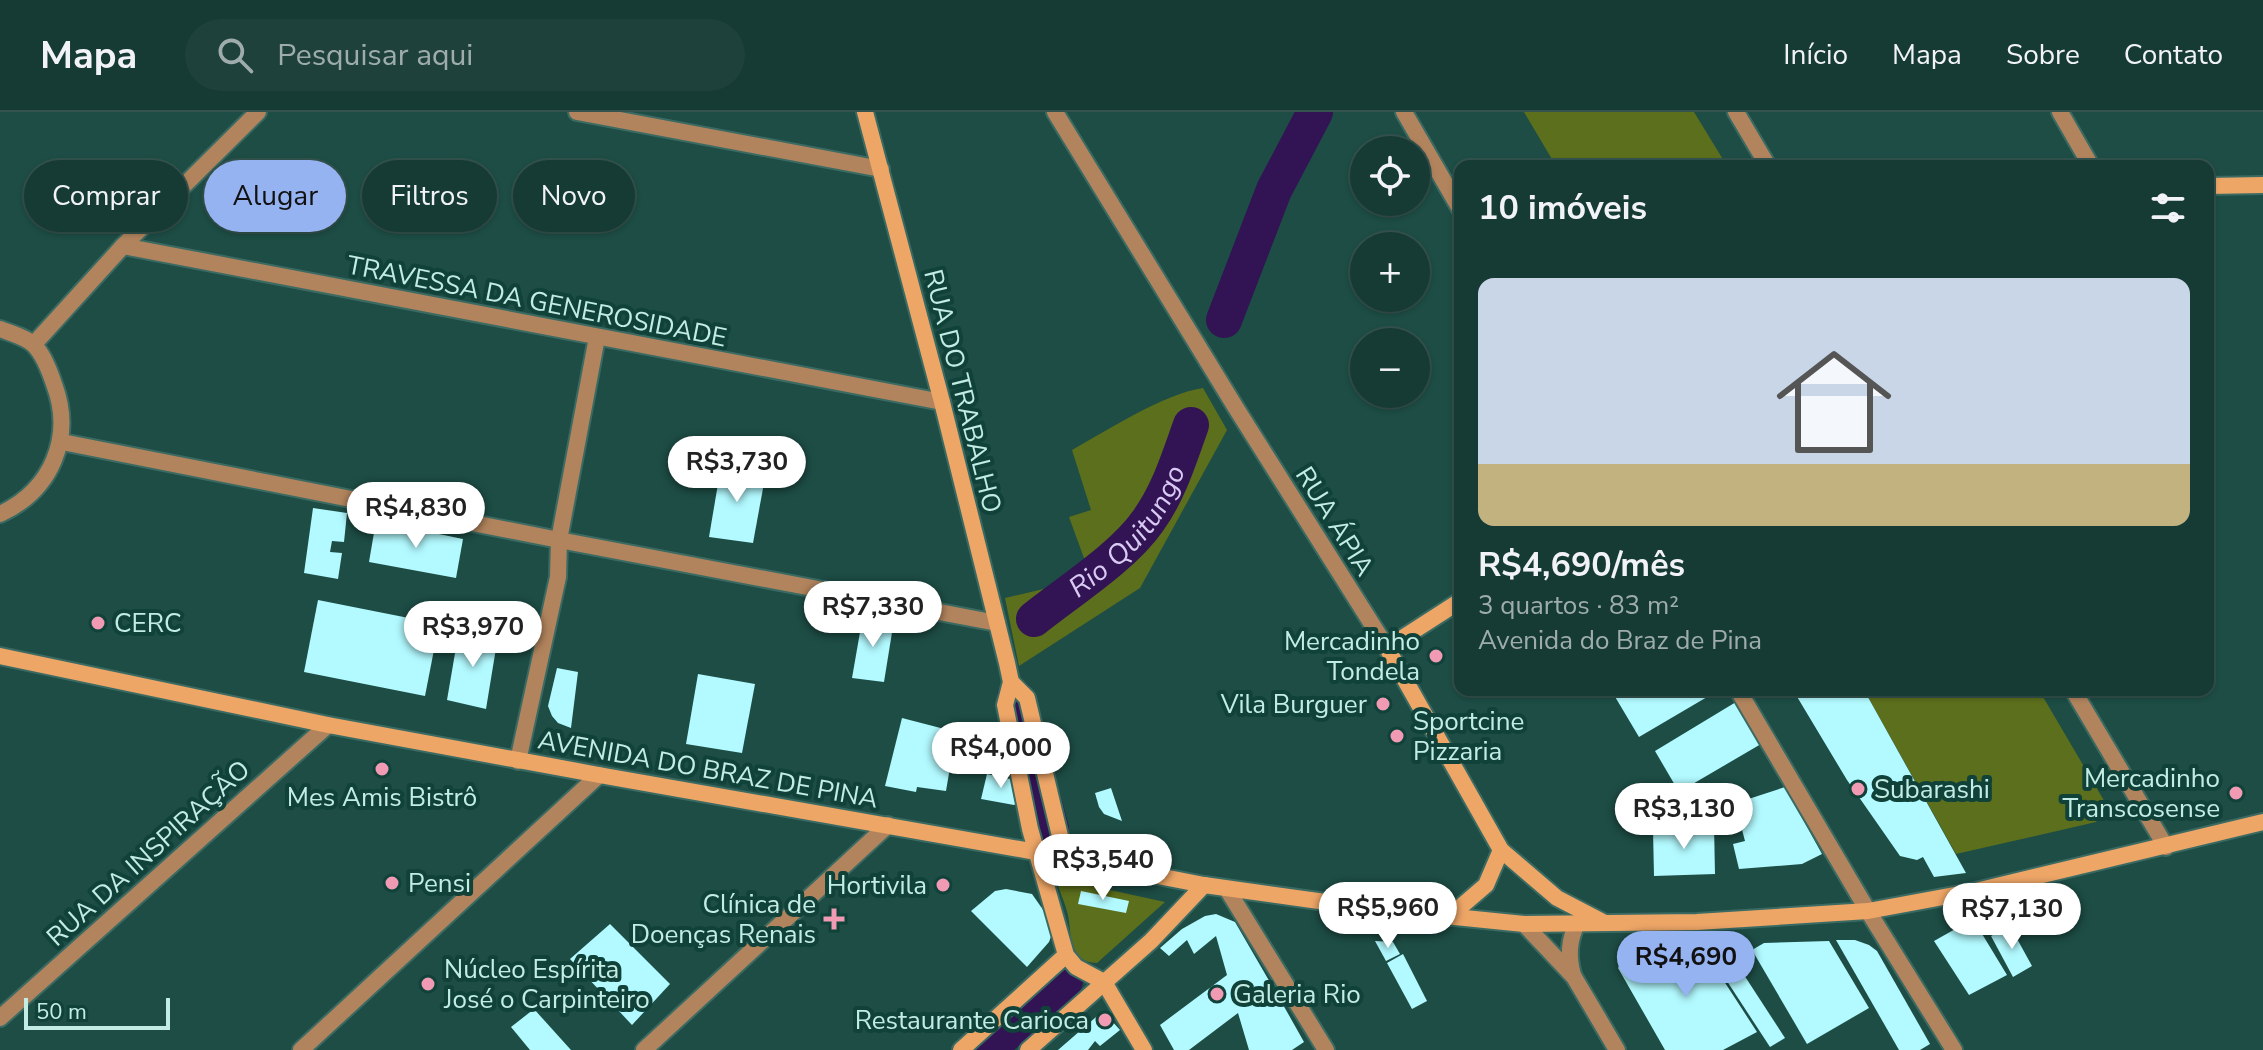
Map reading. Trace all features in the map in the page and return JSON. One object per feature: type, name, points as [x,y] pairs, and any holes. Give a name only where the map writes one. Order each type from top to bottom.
[{"type":"main road","name":"RUA DO TRABALHO","points":[[865,112],[997,623],[1011,682],[1005,705],[1036,852],[1066,955]]},
{"type":"main road","points":[[2214,186],[2263,185]]},
{"type":"main road","points":[[1387,648],[1454,605]]},
{"type":"main road","name":"RUA ÁPIA","points":[[1387,648],[1501,850],[1557,898],[1606,923]]},
{"type":"main road","name":"AVENIDA DO BRAZ DE PINA","points":[[0,656],[328,725],[1065,857],[1204,885],[1376,909],[1524,924],[1697,922],[1868,911],[1976,891],[2263,822]]},
{"type":"main road","name":"RUA DO TRABALHO","points":[[1011,682],[1027,698],[1065,857]]},
{"type":"main road","points":[[1450,916],[1486,885],[1501,850]]},
{"type":"main road","points":[[1028,1050],[1151,941],[1204,885]]},
{"type":"main road","points":[[961,1050],[1066,955],[1076,967],[1104,982],[1144,1050]]},
{"type":"street","points":[[34,344],[123,246],[258,112]]},
{"type":"street","points":[[577,112],[881,169]]},
{"type":"street","points":[[1404,112],[1454,199]]},
{"type":"street","points":[[1736,112],[1764,160]]},
{"type":"street","points":[[2060,112],[2088,160]]},
{"type":"street","name":"RUA ÁPIA","points":[[1058,113],[1236,408],[1387,648]]},
{"type":"street","name":"TRAVESSA DA GENEROSIDADE","points":[[123,246],[942,402]]},
{"type":"street","points":[[0,329],[34,344],[50,372],[61,402],[62,442],[46,476],[12,508],[0,514]]},
{"type":"street","points":[[518,761],[558,577],[559,540],[597,337]]},
{"type":"street","points":[[62,442],[997,623]]},
{"type":"street","points":[[1742,696],[1954,1050]]},
{"type":"street","points":[[2077,696],[2166,847]]},
{"type":"street","name":"RUA DA INSPIRAÇÃO","points":[[0,1018],[328,725]]},
{"type":"street","points":[[301,1050],[599,775]]},
{"type":"street","points":[[644,1050],[888,825]]},
{"type":"street","points":[[1227,889],[1326,1050]]},
{"type":"street","points":[[1524,924],[1574,977],[1617,1050]]},
{"type":"street","points":[[1574,977],[1569,960],[1577,924]]},
{"type":"green space","points":[[1524,112],[1694,112],[1723,160],[1552,160]]},
{"type":"green space","points":[[1203,388],[1227,430],[1140,588],[1019,666],[1005,598],[1069,583],[1088,569],[1069,517],[1091,510],[1072,450],[1153,405]]},
{"type":"green space","points":[[1867,696],[2043,696],[2106,804],[2096,822],[1956,854]]},
{"type":"green space","points":[[1055,878],[1165,902],[1097,963],[1087,961],[1080,958],[1073,946],[1067,910]]},
{"type":"building","points":[[721,466],[766,472],[753,543],[709,537]]},
{"type":"building","points":[[313,508],[347,513],[344,542],[332,541],[330,552],[342,553],[338,579],[304,573]]},
{"type":"building","points":[[376,521],[463,539],[456,578],[369,562]]},
{"type":"building","points":[[318,600],[439,624],[425,696],[304,672]]},
{"type":"building","points":[[863,615],[894,620],[884,682],[852,678]]},
{"type":"building","points":[[459,630],[498,636],[486,709],[447,700]]},
{"type":"building","points":[[557,668],[578,672],[571,728],[558,723],[548,706]]},
{"type":"building","points":[[698,674],[755,684],[742,753],[686,744]]},
{"type":"building","points":[[1615,696],[1709,696],[1639,737]]},
{"type":"building","points":[[1797,696],[1867,696],[1966,873],[1934,877],[1923,857],[1917,860],[1900,856],[1847,780]]},
{"type":"building","points":[[1736,702],[1761,744],[1679,792],[1655,751]]},
{"type":"building","points":[[902,718],[956,732],[946,791],[917,787],[916,792],[885,786]]},
{"type":"building","points":[[987,774],[1019,781],[1018,803],[1014,805],[981,799]]},
{"type":"building","points":[[1785,787],[1822,854],[1802,864],[1739,869],[1733,844],[1745,841],[1741,826],[1730,829],[1727,806]]},
{"type":"building","points":[[1111,788],[1122,821],[1104,814],[1099,807],[1095,793]]},
{"type":"building","points":[[1714,825],[1715,874],[1654,876],[1653,830]]},
{"type":"building","points":[[1006,889],[1032,894],[1053,931],[1049,942],[1027,967],[971,911],[995,891]]},
{"type":"building","points":[[1081,891],[1129,901],[1126,913],[1078,904]]},
{"type":"building","points":[[1216,914],[1235,922],[1304,1042],[1292,1050],[1249,1050],[1238,1013],[1189,1050],[1174,1050],[1160,1025],[1227,975],[1216,936],[1194,954],[1187,940],[1169,956],[1160,948],[1182,929],[1205,916]]},
{"type":"building","points":[[1973,919],[2007,975],[1969,995],[1934,941]]},
{"type":"building","points":[[610,924],[670,984],[632,1025],[570,959]]},
{"type":"building","points":[[2010,926],[2032,966],[2013,977],[1991,936]]},
{"type":"building","points":[[1696,938],[1757,1032],[1723,1050],[1665,1050],[1618,968],[1625,956],[1649,956]]},
{"type":"building","points":[[1836,940],[1855,940],[1877,951],[1930,1044],[1920,1050],[1899,1050]]},
{"type":"building","points":[[1375,941],[1393,942],[1400,954],[1386,961]]},
{"type":"building","points":[[1829,941],[1869,1008],[1807,1044],[1752,950],[1764,943]]},
{"type":"building","points":[[1708,952],[1728,953],[1733,958],[1785,1038],[1770,1047]]},
{"type":"building","points":[[1403,954],[1427,1001],[1412,1009],[1387,963]]},
{"type":"building","points":[[534,1009],[571,1050],[530,1050],[511,1027]]},
{"type":"building","points":[[1103,1011],[1120,1030],[1100,1046],[1095,1041],[1088,1050],[1058,1050]]},
{"type":"waterway","name":"Rio Quitungo","points":[[1224,320],[1274,190],[1315,112]]},
{"type":"waterway","name":"Rio Quitungo","points":[[1034,619],[1125,548],[1148,521],[1173,474],[1191,425]]},
{"type":"waterway","name":"Rio Quitungo","points":[[1015,697],[1051,829]]},
{"type":"waterway","name":"Rio Quitungo","points":[[987,1050],[1065,981]]},
{"type":"place","name":"CERC","points":[[98,623]]},
{"type":"place","name":"Mercadinho Tondela","points":[[1436,656]]},
{"type":"place","name":"Vila Burguer","points":[[1383,704]]},
{"type":"place","name":"Sportcine Pizzaria","points":[[1397,736]]},
{"type":"place","name":"Mes Amis Bistrô","points":[[382,769]]},
{"type":"place","name":"Subarashi","points":[[1858,789]]},
{"type":"place","name":"Mercadinho Transcosense","points":[[2236,793]]},
{"type":"place","name":"Pensi","points":[[392,883]]},
{"type":"place","name":"Hortivila","points":[[943,885]]},
{"type":"place","name":"Clínica de Doenças Renais","points":[[834,919]]},
{"type":"place","name":"Núcleo Espírita José o Carpinteiro","points":[[428,984]]},
{"type":"place","name":"Galeria Rio","points":[[1217,994]]},
{"type":"place","name":"Restaurante Carioca","points":[[1105,1020]]}]
